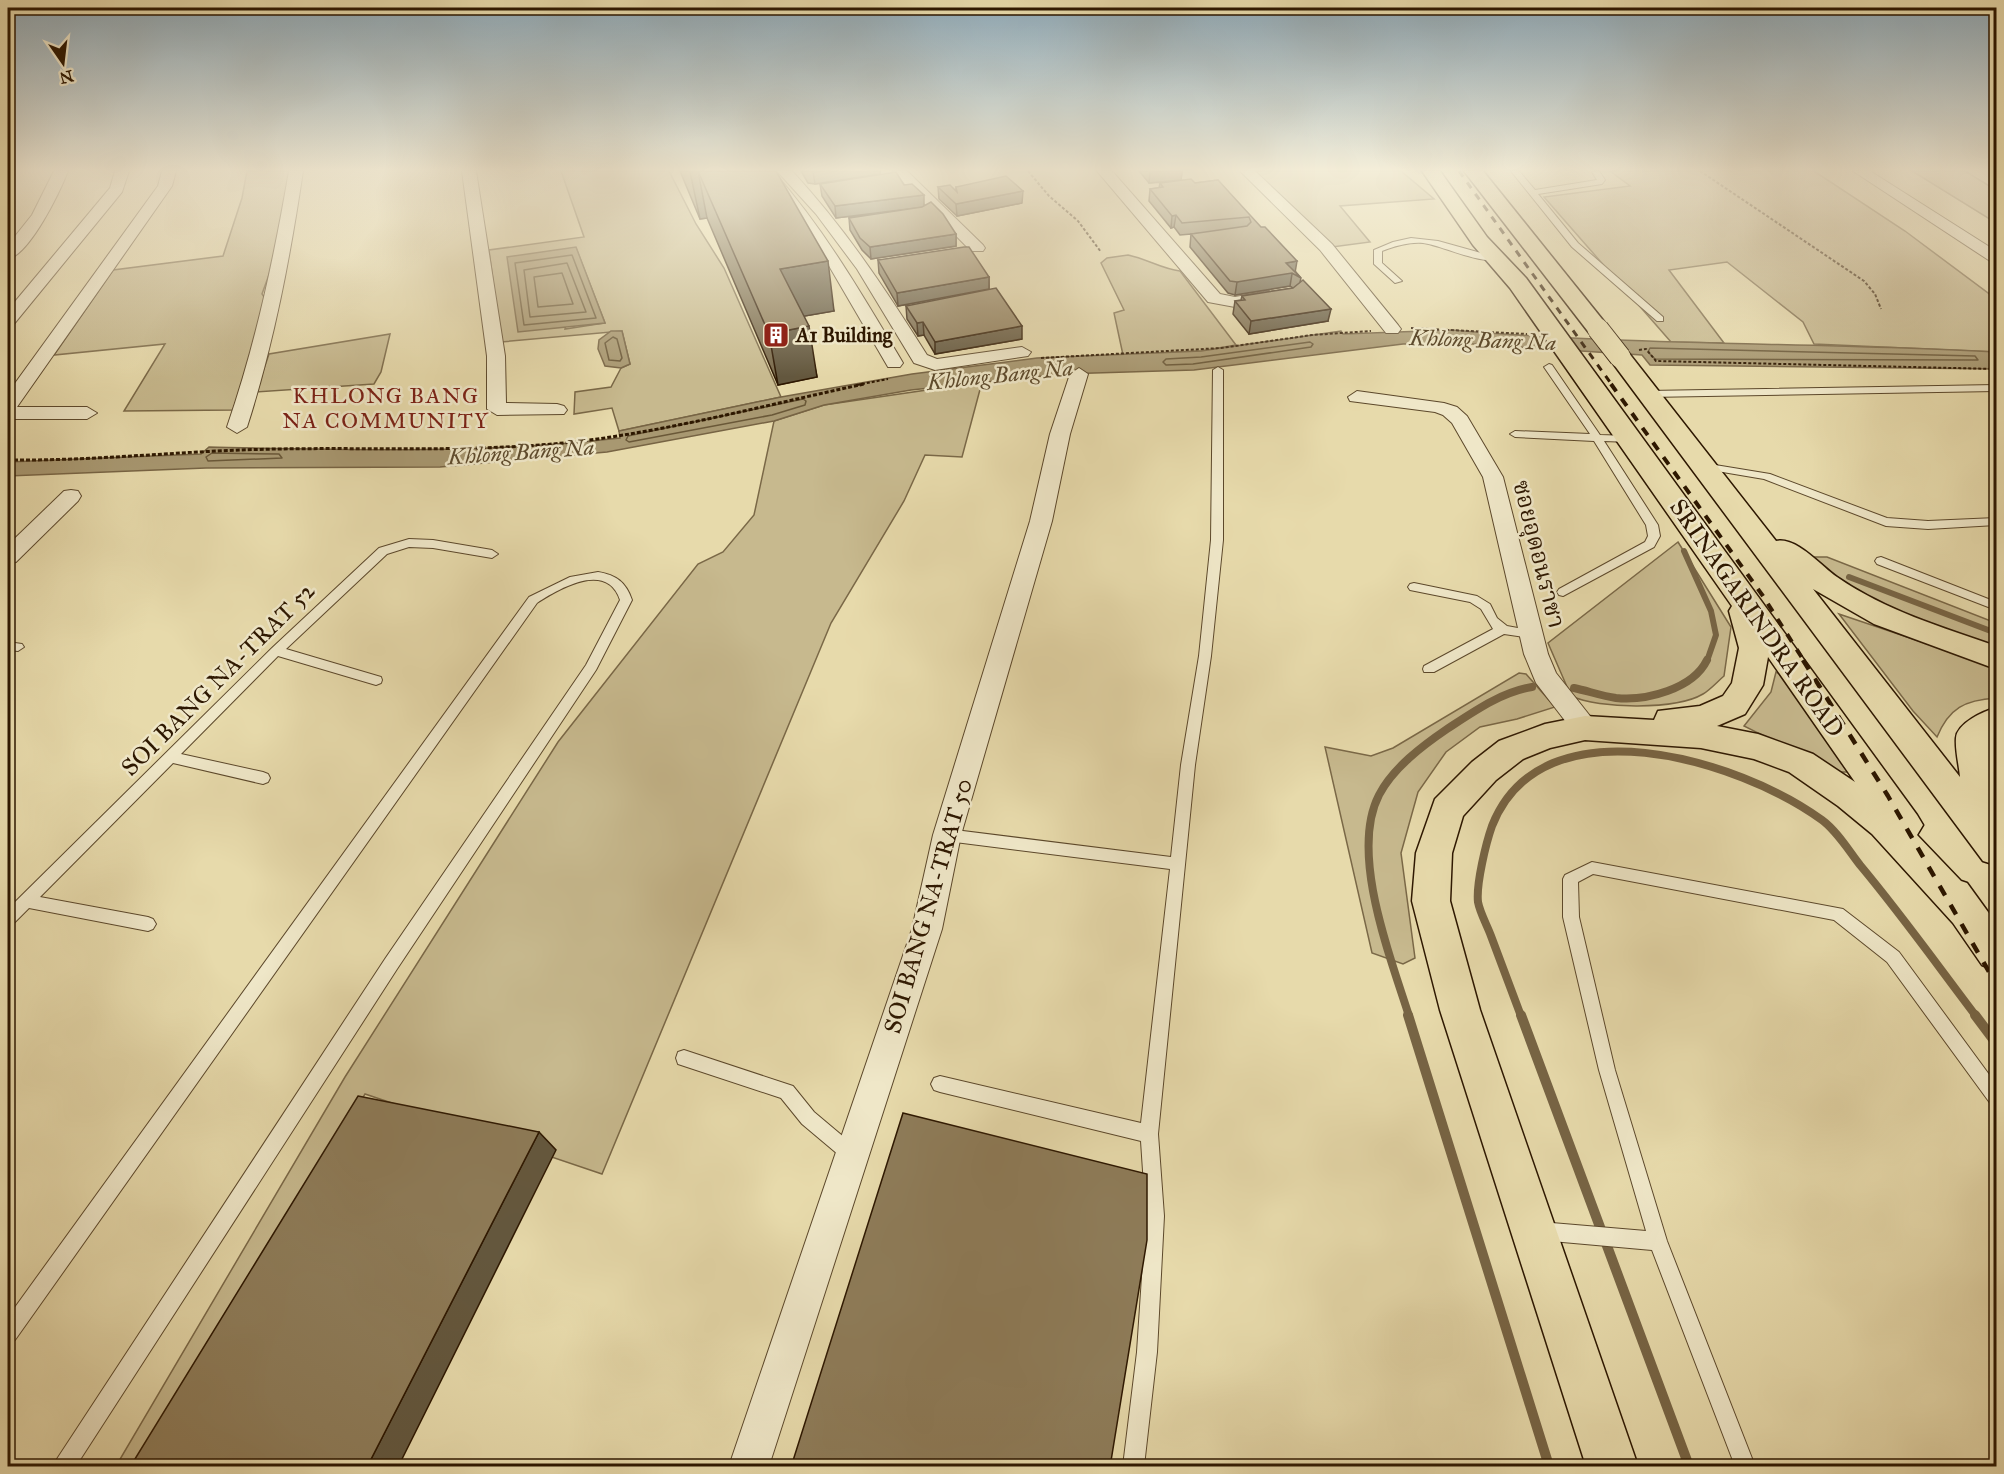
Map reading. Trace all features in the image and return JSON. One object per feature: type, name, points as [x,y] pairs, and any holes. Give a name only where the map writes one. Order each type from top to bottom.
[{"type":"main road","name":"SRINAGARINDRA ROAD","points":[[1479,240],[1518,283],[1550,328],[1559,361],[1630,439],[1996,953]]},
{"type":"main road","name":"SRINAGARINDRA ROAD","points":[[1494,240],[1518,283]]},
{"type":"main road","name":"SRINAGARINDRA ROAD","points":[[1525,240],[1565,284],[1598,328],[1628,354],[1648,394],[1996,850]]},
{"type":"main road","name":"SRINAGARINDRA ROAD","points":[[1544,240],[1565,284]]},
{"type":"main road","points":[[1739,514],[1820,580],[1851,600],[1902,624],[1996,658]]},
{"type":"main road","points":[[1612,1467],[1460,1010],[1431,901],[1434,853],[1448,809],[1484,771],[1511,750],[1545,738],[1595,728],[1703,718],[1734,705],[1747,685],[1754,648],[1740,596]]},
{"type":"main road","points":[[1996,720],[1972,737],[1978,784],[1996,818]]},
{"type":"main road","points":[[1595,728],[1701,735],[1758,747],[1801,763],[1850,796],[1884,824],[1967,912]]},
{"type":"street","points":[[8,254],[22,240]]},
{"type":"street","points":[[8,320],[75,240]]},
{"type":"street","points":[[8,406],[127,240]]},
{"type":"street","points":[[237,427],[267,334],[286,240]]},
{"type":"street","points":[[479,240],[496,356],[497,409],[557,410]]},
{"type":"street","points":[[819,240],[894,363]]},
{"type":"street","points":[[843,240],[864,268],[920,359],[935,364],[1030,355]]},
{"type":"street","points":[[969,240],[977,248]]},
{"type":"street","points":[[1172,240],[1214,298],[1235,302],[1290,293]]},
{"type":"street","points":[[1319,240],[1392,329]]},
{"type":"street","points":[[1968,240],[1996,258]]},
{"type":"street","points":[[864,268],[886,265]]},
{"type":"street","points":[[892,314],[914,310]]},
{"type":"street","name":"SOI BANG NA-TRAT 50","points":[[749,1467],[927,929],[947,835],[1041,521],[1060,434],[1079,374]]},
{"type":"street","name":"ซอยอุดอนราชา","points":[[1357,397],[1437,407],[1450,411],[1460,420],[1493,477],[1531,634],[1545,677],[1595,728]]},
{"type":"street","points":[[8,413],[87,413]]},
{"type":"street","points":[[8,557],[71,496]]},
{"type":"lane","points":[[1398,281],[1378,264],[1378,250],[1394,244],[1433,240],[1471,255],[1495,258]]},
{"type":"lane","points":[[1570,240],[1660,319]]},
{"type":"lane","points":[[1559,361],[1596,436],[1652,525],[1654,536],[1650,544],[1563,592]]},
{"type":"lane","points":[[1133,1467],[1147,1352],[1155,1216],[1149,1134],[1178,864],[1217,540],[1218,370]]},
{"type":"lane","points":[[1648,394],[1996,388]]},
{"type":"lane","points":[[1515,434],[1630,439]]},
{"type":"lane","points":[[1702,466],[1766,476],[1886,522],[1928,525],[1996,522]]},
{"type":"lane","name":"SOI BANG NA-TRAT 52","points":[[8,918],[276,651],[382,551],[409,543],[433,544],[492,554]]},
{"type":"lane","points":[[1881,561],[1996,606]]},
{"type":"lane","points":[[8,1333],[533,600],[555,584],[586,577],[610,578],[620,584],[626,600],[591,667],[391,964],[64,1467]]},
{"type":"lane","points":[[1414,587],[1481,602],[1494,624],[1502,630],[1531,634]]},
{"type":"lane","points":[[1429,669],[1502,630]]},
{"type":"lane","points":[[276,651],[376,680]]},
{"type":"lane","points":[[170,757],[263,778]]},
{"type":"lane","points":[[947,835],[1178,864]]},
{"type":"lane","points":[[1745,1467],[1658,1241],[1607,1070],[1572,917],[1570,879],[1592,868],[1838,914],[1893,957],[1996,1097]]},
{"type":"lane","points":[[26,901],[148,924]]},
{"type":"lane","points":[[684,1058],[787,1092],[808,1118],[852,1155]]},
{"type":"lane","points":[[940,1084],[1149,1134]]},
{"type":"lane","points":[[1532,1230],[1658,1241]]},
{"type":"path","points":[[1092,240],[1101,252]]},
{"type":"path","points":[[1803,240],[1864,281],[1875,294],[1881,309]]},
{"type":"path","points":[[1030,355],[1221,348],[1312,335],[1392,329],[1437,328],[1546,334],[1550,328]]},
{"type":"path","points":[[1628,354],[1646,349],[1656,361],[1996,369]]},
{"type":"path","points":[[8,460],[38,461],[187,451],[504,446],[574,441],[611,437],[888,379]]},
{"type":"shaded area","points":[[228,240],[280,240],[262,294],[268,303],[233,410],[124,411],[165,344],[54,355],[113,270],[223,256]]},
{"type":"shaded area","points":[[564,240],[706,240],[724,268],[781,397],[619,431],[612,408],[574,414],[575,392],[611,387],[621,368],[630,364],[622,331],[501,342],[489,250]],"holes":[[[576,248],[605,323],[565,329]]]},
{"type":"shaded area","points":[[1324,240],[1368,240],[1370,242],[1332,247]]},
{"type":"shaded area","points":[[1581,240],[1917,240],[1996,299],[1996,352],[1814,344],[1803,322],[1727,262],[1669,270],[1724,343],[1671,342]]},
{"type":"shaded area","points":[[1128,255],[1180,271],[1236,345],[1201,351],[1123,355],[1114,313],[1124,310],[1101,263],[1107,258]]},
{"type":"shaded area","points":[[390,334],[381,372],[374,384],[256,392],[269,354]]},
{"type":"shaded area","points":[[982,382],[962,457],[925,455],[904,501],[831,623],[602,1174],[365,1094],[153,1466],[116,1466],[345,1077],[558,742],[698,564],[723,552],[754,515],[774,421],[824,405]]},
{"type":"shaded area","points":[[1678,542],[1731,627],[1724,676],[1703,694],[1675,703],[1618,705],[1571,696],[1548,643]]},
{"type":"shaded area","points":[[1813,557],[1827,557],[1996,623],[1996,650],[1872,603],[1833,575]]},
{"type":"shaded area","points":[[1839,614],[1996,667],[1996,698],[1975,701],[1959,707],[1947,719],[1937,737],[1913,711]]},
{"type":"shaded area","points":[[1776,672],[1785,678],[1848,772],[1836,772],[1744,726],[1771,692]]},
{"type":"shaded area","points":[[1519,673],[1526,674],[1555,707],[1517,719],[1480,727],[1446,752],[1418,792],[1401,853],[1415,958],[1403,964],[1372,953],[1325,747],[1371,756],[1393,748]]},
{"type":"water","points":[[576,247],[605,323],[518,332],[507,257]]},
{"type":"water","name":"Khlong Bang Na","points":[[1452,330],[1588,339],[1996,352],[1996,369],[1650,365],[1642,355],[1458,343],[1403,344],[1194,370],[1061,374],[911,390],[824,405],[774,421],[607,452],[440,467],[206,468],[8,476],[8,462],[201,454],[209,447],[363,450],[466,449],[620,438],[619,431],[781,397],[912,374],[1037,358],[1201,351],[1341,331],[1343,334]]},
{"type":"water","points":[[611,331],[622,331],[630,364],[621,368],[605,366],[598,349],[599,340]]},
{"type":"building","points":[[728,240],[816,240],[828,261],[780,269],[809,326],[769,334]]},
{"type":"building","points":[[862,240],[918,240],[870,247]]},
{"type":"building","points":[[1196,240],[1277,240],[1297,261],[1286,263],[1301,278],[1292,273],[1237,282],[1230,281]]},
{"type":"building","points":[[969,247],[989,277],[897,293],[878,260]]},
{"type":"building","points":[[1303,280],[1331,309],[1251,321],[1235,301],[1245,300],[1242,296],[1293,288]]},
{"type":"building","points":[[996,288],[1022,326],[935,342],[923,322],[917,323],[906,306]]},
{"type":"building","points":[[358,1096],[539,1132],[367,1467],[130,1467]]},
{"type":"building","points":[[903,1113],[1147,1174],[1147,1240],[1110,1467],[791,1467]]},
{"type":"waterway","points":[[1684,551],[1711,611],[1716,635],[1707,661]]},
{"type":"waterway","points":[[1849,577],[1996,633]]},
{"type":"waterway","points":[[1574,688],[1616,698],[1654,695],[1680,686],[1691,679],[1707,660]]},
{"type":"waterway","points":[[1409,1016],[1392,966],[1376,906],[1371,875],[1368,846],[1371,819],[1379,795],[1400,767],[1437,736],[1509,693],[1532,687]]},
{"type":"waterway","points":[[1521,1016],[1478,902],[1484,853],[1492,826],[1517,787],[1553,763],[1597,752],[1645,753],[1695,762],[1743,778],[1786,798],[1822,820],[1843,841],[1976,1016]]},
{"type":"waterway","points":[[1408,1015],[1549,1466]]},
{"type":"waterway","points":[[1521,1015],[1689,1466]]},
{"type":"waterway","points":[[1975,1015],[1996,1043]]},
{"type":"railway","points":[[1508,240],[1612,385]]},
{"type":"railway","points":[[1611,384],[1763,596],[1804,661]]},
{"type":"railway","points":[[1803,660],[1888,796],[1996,984]]},
{"type":"place","name":"A1 Building","points":[[776,335]]},
{"type":"district","name":"KHLONG BANG NA COMMUNITY","points":[[386,408]]}]
